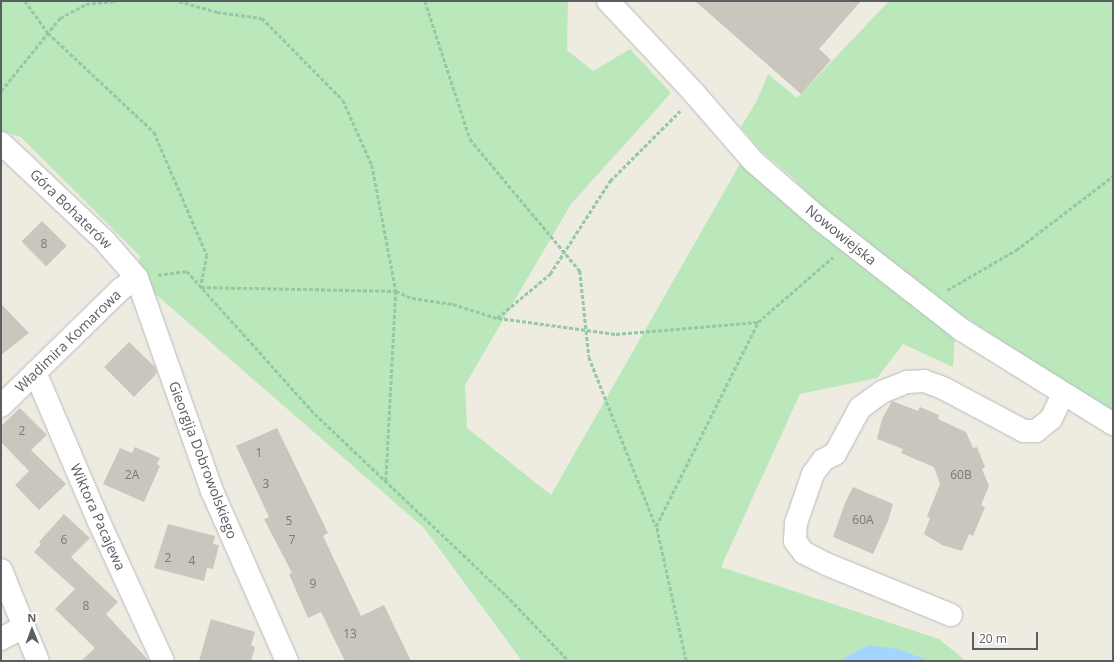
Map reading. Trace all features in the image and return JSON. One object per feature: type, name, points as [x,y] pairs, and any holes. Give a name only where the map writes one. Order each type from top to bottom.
[{"type":"street","name":"Nowowiejska","points":[[608,1],[694,93],[754,162],[820,220],[962,330],[1113,424]]},
{"type":"street","name":"Góra Bohaterów","points":[[1,143],[104,240],[137,278]]},
{"type":"street","name":"Władimira Komarowa","points":[[1,406],[121,289],[137,278]]},
{"type":"street","name":"Gieorgija Dobrowolskiego","points":[[137,278],[212,491],[287,661]]},
{"type":"street","name":"Wiktora Pacajewa","points":[[35,372],[99,522],[163,661]]},
{"type":"street","points":[[950,615],[826,564],[804,553],[795,541],[796,523],[814,474],[823,460],[835,454],[860,408],[882,392],[907,382],[924,381],[943,388],[1024,431],[1036,431],[1051,418],[1063,394]]},
{"type":"street","points":[[1,570],[38,661]]},
{"type":"street","points":[[1,639],[24,628]]},
{"type":"path","points":[[25,1],[48,33],[154,132],[207,255],[201,287]]},
{"type":"path","points":[[1,91],[60,18],[86,4],[117,1]]},
{"type":"path","points":[[178,1],[217,12],[262,18],[343,100],[372,165],[396,291],[386,482]]},
{"type":"path","points":[[425,1],[470,139],[580,271],[589,357],[656,526],[686,661]]},
{"type":"path","points":[[497,318],[550,274],[610,180],[676,116],[694,93]]},
{"type":"path","points":[[926,302],[1016,250],[1113,176]]},
{"type":"path","points":[[656,526],[758,322],[850,243]]},
{"type":"path","points":[[137,278],[187,271],[315,414],[506,595],[569,661]]},
{"type":"path","points":[[201,287],[396,291],[412,298],[454,304],[497,318],[616,334],[758,322]]},
{"type":"green space","points":[[1,1],[568,1],[567,50],[593,71],[630,49],[671,93],[571,204],[465,385],[467,428],[551,495],[740,164],[955,336],[953,367],[903,344],[877,378],[800,394],[721,567],[939,639],[966,661],[930,661],[899,649],[869,645],[838,661],[522,661],[424,528],[137,278],[140,256],[21,137],[1,131]]},
{"type":"green space","points":[[889,1],[1113,1],[1113,411],[1099,404],[923,290],[823,209],[793,178],[761,151],[741,127],[757,100],[768,74],[797,98]]},
{"type":"water","points":[[869,645],[899,649],[930,661],[838,661]]},
{"type":"building","points":[[695,1],[861,1],[819,49],[831,60],[801,94]]},
{"type":"building","points":[[42,221],[67,246],[46,266],[21,242]]},
{"type":"building","points":[[1,304],[29,333],[1,355]]},
{"type":"building","points":[[129,342],[155,367],[157,373],[134,397],[104,367]]},
{"type":"building","points":[[892,401],[918,411],[920,407],[939,415],[938,419],[966,432],[973,448],[977,447],[985,467],[982,469],[989,486],[981,505],[985,507],[973,536],[969,534],[962,551],[942,545],[924,534],[930,518],[927,516],[940,484],[934,467],[901,453],[903,449],[877,439],[882,419]]},
{"type":"building","points":[[20,408],[47,435],[31,450],[66,484],[39,510],[15,485],[29,471],[1,442],[1,426]]},
{"type":"building","points":[[277,428],[328,533],[323,536],[361,616],[384,605],[411,661],[345,661],[321,612],[308,618],[289,574],[292,573],[264,519],[269,517],[236,446]]},
{"type":"building","points":[[135,447],[160,458],[157,464],[160,466],[144,502],[103,484],[120,448],[132,453]]},
{"type":"building","points":[[853,487],[893,504],[888,521],[873,554],[833,537],[845,503]]},
{"type":"building","points":[[64,514],[90,538],[71,557],[118,602],[106,614],[149,661],[81,661],[95,648],[55,609],[75,589],[34,552],[41,544],[39,542]]},
{"type":"building","points":[[168,524],[215,536],[213,544],[219,545],[213,569],[207,568],[204,581],[154,568]]},
{"type":"building","points":[[211,619],[255,632],[251,645],[255,647],[251,661],[199,661]]}]
